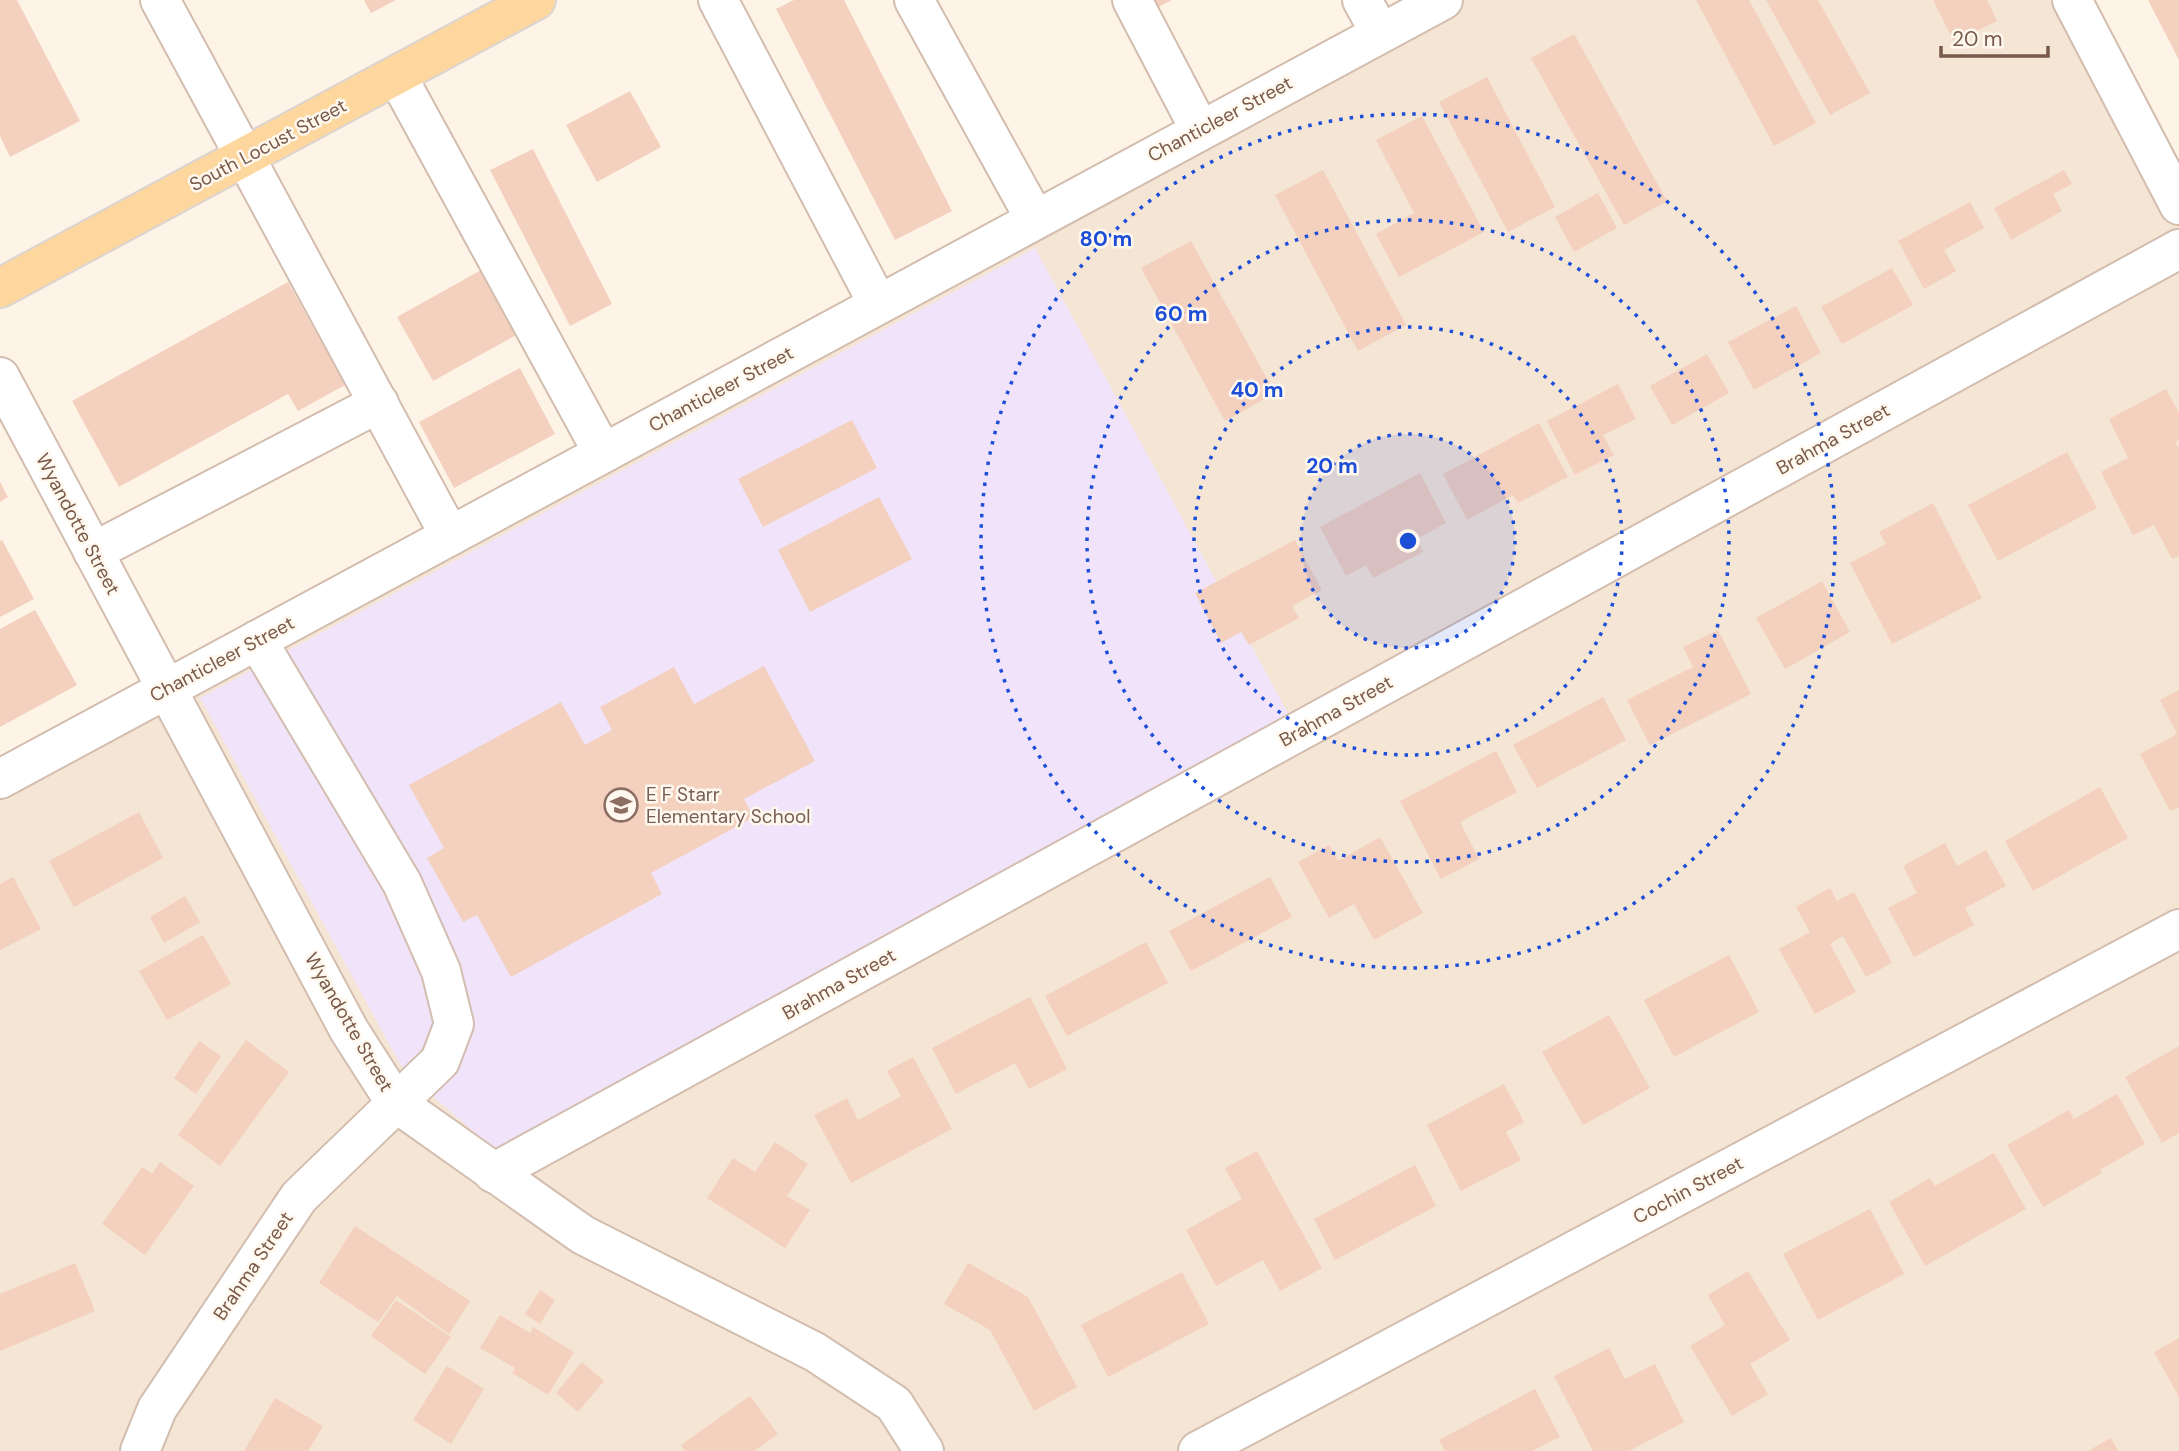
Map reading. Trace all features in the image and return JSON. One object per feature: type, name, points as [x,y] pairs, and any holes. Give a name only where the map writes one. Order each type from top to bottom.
[{"type":"main road","name":"South Locust Street","points":[[0,288],[536,0]]},
{"type":"street","points":[[160,0],[450,536]]},
{"type":"street","points":[[718,0],[878,304]]},
{"type":"street","points":[[914,0],[1035,219]]},
{"type":"street","points":[[1132,0],[1200,130]]},
{"type":"street","points":[[1362,0],[1380,33]]},
{"type":"street","name":"Chanticleer Street","points":[[0,779],[1443,0]]},
{"type":"street","points":[[2072,0],[2179,205]]},
{"type":"street","points":[[397,76],[603,453]]},
{"type":"street","name":"Brahma Street","points":[[493,1173],[2179,250]]},
{"type":"street","name":"Wyandotte Street","points":[[0,377],[349,1030],[395,1102],[583,1235],[815,1352],[894,1404],[912,1446]]},
{"type":"street","points":[[93,552],[379,403]]},
{"type":"street","name":"Brahma Street","points":[[140,1451],[157,1409],[299,1197],[440,1061],[454,1024],[441,971],[402,883],[257,640]]},
{"type":"street","name":"Cochin Street","points":[[1198,1451],[2179,929]]},
{"type":"shaded area","points":[[1442,0],[2072,0],[2179,204],[2179,1451],[0,1451],[0,779]]},
{"type":"shaded area","points":[[1035,248],[1289,715],[497,1152],[404,1071],[200,698]]},
{"type":"building","points":[[0,0],[17,0],[80,121],[10,157],[0,136]]},
{"type":"building","points":[[364,0],[396,0],[371,13]]},
{"type":"building","points":[[794,0],[844,0],[952,211],[895,240],[776,9]]},
{"type":"building","points":[[1151,0],[1172,0],[1155,9]]},
{"type":"building","points":[[1696,0],[1749,0],[1816,123],[1774,146]]},
{"type":"building","points":[[1766,0],[1818,0],[1870,93],[1830,115]]},
{"type":"building","points":[[1933,0],[1987,0],[1997,21],[1954,42]]},
{"type":"building","points":[[2148,0],[2179,0],[2179,60]]},
{"type":"building","points":[[1574,34],[1667,201],[1624,225],[1531,58]]},
{"type":"building","points":[[1487,77],[1555,207],[1508,232],[1439,102]]},
{"type":"building","points":[[630,91],[661,147],[597,182],[566,125]]},
{"type":"building","points":[[1422,116],[1484,232],[1399,277],[1376,234],[1414,213],[1376,140]]},
{"type":"building","points":[[533,149],[612,304],[570,326],[490,170]]},
{"type":"building","points":[[1323,170],[1406,325],[1358,351],[1275,195]]},
{"type":"building","points":[[2064,170],[2072,184],[2053,194],[2062,211],[2011,240],[1994,208]]},
{"type":"building","points":[[1598,193],[1617,228],[1574,252],[1555,217]]},
{"type":"building","points":[[1970,202],[1984,228],[1944,250],[1956,271],[1924,289],[1898,241]]},
{"type":"building","points":[[1191,241],[1275,393],[1225,421],[1141,268]]},
{"type":"building","points":[[1892,268],[1913,305],[1842,344],[1821,307]]},
{"type":"building","points":[[483,269],[518,334],[433,381],[397,317]]},
{"type":"building","points":[[288,282],[345,385],[298,411],[288,394],[119,487],[72,401]]},
{"type":"building","points":[[1796,306],[1821,353],[1754,390],[1728,342]]},
{"type":"building","points":[[1707,354],[1729,393],[1672,425],[1650,386]]},
{"type":"building","points":[[520,368],[555,434],[454,488],[419,422]]},
{"type":"building","points":[[1618,384],[1636,419],[1603,435],[1614,455],[1575,475],[1547,421]]},
{"type":"building","points":[[2166,389],[2179,413],[2179,440],[2175,442],[2179,449],[2179,556],[2172,559],[2154,525],[2133,535],[2101,472],[2128,458],[2109,419]]},
{"type":"building","points":[[852,420],[877,468],[763,527],[738,479]]},
{"type":"building","points":[[1539,423],[1568,477],[1518,503],[1513,495],[1467,520],[1443,474]]},
{"type":"building","points":[[2067,452],[2097,508],[1998,561],[1968,505]]},
{"type":"building","points":[[1420,473],[1446,523],[1417,539],[1423,552],[1373,578],[1366,565],[1346,576],[1320,527]]},
{"type":"building","points":[[0,482],[8,497],[0,502]]},
{"type":"building","points":[[879,497],[912,559],[810,612],[778,550]]},
{"type":"building","points":[[1933,503],[1982,598],[1892,644],[1850,563],[1886,544],[1879,532]]},
{"type":"building","points":[[2,540],[34,599],[0,617],[0,541]]},
{"type":"building","points":[[1295,540],[1322,590],[1292,606],[1299,618],[1249,645],[1241,632],[1221,643],[1195,593]]},
{"type":"building","points":[[1822,581],[1850,632],[1785,669],[1756,618]]},
{"type":"building","points":[[35,610],[77,685],[0,727],[0,629]]},
{"type":"building","points":[[1718,630],[1751,694],[1650,745],[1627,700],[1693,667],[1683,647]]},
{"type":"building","points":[[764,666],[815,761],[744,799],[754,817],[651,873],[662,894],[511,977],[477,915],[463,922],[427,858],[444,848],[409,785],[561,702],[585,745],[612,730],[600,707],[674,667],[694,704]]},
{"type":"building","points":[[2179,690],[2179,807],[2170,811],[2140,754],[2177,734],[2160,700]]},
{"type":"building","points":[[1603,697],[1626,740],[1537,788],[1513,745]]},
{"type":"building","points":[[1496,751],[1517,792],[1460,822],[1479,859],[1441,879],[1400,801]]},
{"type":"building","points":[[2100,787],[2128,838],[2033,891],[2005,841]]},
{"type":"building","points":[[139,812],[163,858],[74,907],[49,861]]},
{"type":"building","points":[[1380,837],[1423,913],[1374,940],[1354,904],[1329,918],[1298,862],[1329,845],[1338,861]]},
{"type":"building","points":[[1945,843],[1957,866],[1986,850],[2006,886],[1965,908],[1974,925],[1914,957],[1888,908],[1917,893],[1903,866]]},
{"type":"building","points":[[13,877],[41,929],[0,950],[0,884]]},
{"type":"building","points":[[1270,877],[1292,917],[1191,971],[1169,931]]},
{"type":"building","points":[[1830,888],[1837,901],[1854,892],[1892,963],[1866,977],[1843,936],[1830,944],[1856,992],[1815,1014],[1779,949],[1810,932],[1796,907]]},
{"type":"building","points":[[185,896],[200,922],[164,943],[150,917]]},
{"type":"building","points":[[203,935],[231,984],[167,1020],[139,971]]},
{"type":"building","points":[[1146,942],[1168,983],[1067,1036],[1045,996]]},
{"type":"building","points":[[1729,955],[1759,1012],[1674,1057],[1644,1000]]},
{"type":"building","points":[[1030,997],[1067,1069],[1029,1089],[1015,1063],[956,1094],[932,1048]]},
{"type":"building","points":[[1609,1015],[1650,1088],[1583,1125],[1542,1052]]},
{"type":"building","points":[[246,1040],[289,1072],[220,1166],[178,1135]]},
{"type":"building","points":[[199,1041],[221,1056],[196,1094],[174,1078]]},
{"type":"building","points":[[2179,1046],[2179,1133],[2162,1143],[2125,1077]]},
{"type":"building","points":[[913,1057],[952,1129],[851,1183],[814,1115],[847,1098],[858,1120],[901,1096],[887,1071]]},
{"type":"building","points":[[1504,1084],[1524,1122],[1506,1132],[1521,1160],[1461,1191],[1427,1125]]},
{"type":"building","points":[[2117,1094],[2145,1144],[2043,1207],[2007,1145],[2069,1110],[2074,1119]]},
{"type":"building","points":[[775,1142],[808,1164],[787,1196],[810,1210],[785,1248],[707,1198],[733,1158],[755,1172]]},
{"type":"building","points":[[1257,1151],[1322,1268],[1280,1291],[1263,1260],[1216,1286],[1186,1230],[1242,1199],[1225,1168]]},
{"type":"building","points":[[1994,1153],[2026,1209],[1925,1266],[1889,1202],[1930,1178],[1935,1186]]},
{"type":"building","points":[[160,1162],[194,1186],[145,1255],[102,1224],[142,1167],[152,1174]]},
{"type":"building","points":[[1415,1165],[1436,1206],[1335,1260],[1314,1219]]},
{"type":"building","points":[[1870,1209],[1904,1274],[1818,1320],[1783,1254]]},
{"type":"building","points":[[355,1226],[470,1301],[449,1334],[397,1296],[378,1322],[319,1283]]},
{"type":"building","points":[[75,1263],[95,1311],[0,1351],[0,1294]]},
{"type":"building","points":[[968,1263],[1028,1297],[1077,1387],[1034,1411],[990,1330],[944,1304]]},
{"type":"building","points":[[1748,1271],[1790,1340],[1750,1364],[1768,1394],[1732,1416],[1690,1346],[1725,1325],[1708,1295]]},
{"type":"building","points":[[1182,1272],[1209,1324],[1108,1377],[1081,1325]]},
{"type":"building","points":[[540,1290],[555,1300],[540,1324],[525,1314]]},
{"type":"building","points":[[396,1300],[451,1337],[425,1374],[371,1336]]},
{"type":"building","points":[[500,1315],[530,1333],[533,1327],[574,1352],[548,1395],[512,1373],[515,1368],[480,1348]]},
{"type":"building","points":[[2179,1338],[2179,1397],[2154,1352]]},
{"type":"building","points":[[1609,1348],[1625,1379],[1655,1364],[1684,1422],[1629,1451],[1593,1451],[1554,1376]]},
{"type":"building","points":[[582,1362],[604,1381],[578,1412],[556,1393]]},
{"type":"building","points":[[447,1366],[484,1389],[451,1444],[413,1420]]},
{"type":"building","points":[[1535,1389],[1560,1437],[1532,1451],[1445,1451],[1439,1440]]},
{"type":"building","points":[[750,1396],[778,1434],[754,1451],[685,1451],[681,1445]]},
{"type":"building","points":[[275,1398],[323,1426],[308,1451],[244,1451]]},
{"type":"building","points":[[2111,1438],[2118,1451],[2088,1451]]},
{"type":"place","name":"E F Starr Elementary School","points":[[621,805]]}]
